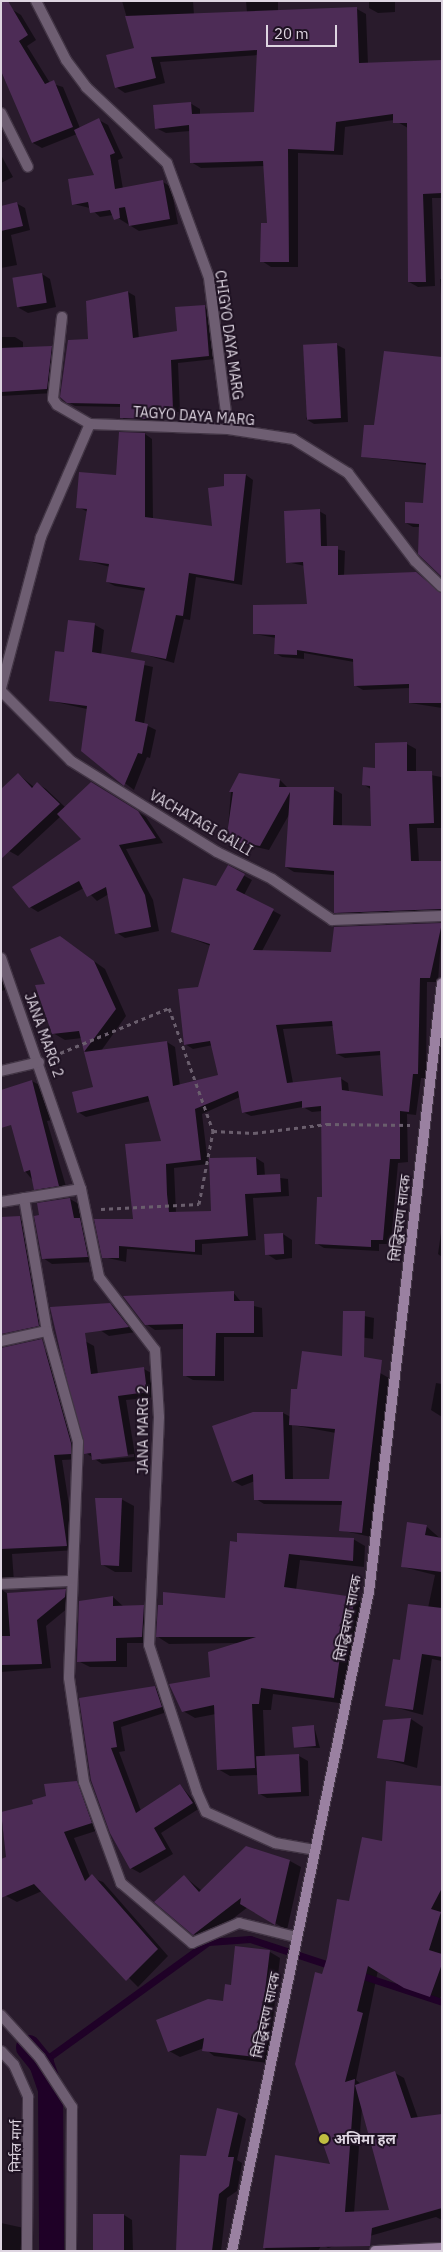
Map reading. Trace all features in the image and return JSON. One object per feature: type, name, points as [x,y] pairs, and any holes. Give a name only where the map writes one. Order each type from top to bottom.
[{"type":"main road","name":"सिद्धिचरण सादक","points":[[232,2251],[369,1592],[423,1125],[442,983]]},
{"type":"main road","points":[[375,2251],[442,2248]]},
{"type":"street","name":"CHIGYO DAYA MARG","points":[[36,1],[66,60],[86,87],[167,163],[210,278],[228,429]]},
{"type":"street","points":[[1,113],[28,167]]},
{"type":"street","points":[[62,317],[53,399],[90,424]]},
{"type":"street","name":"TAGYO DAYA MARG","points":[[90,424],[228,429],[294,439],[348,473],[415,561],[442,587]]},
{"type":"street","name":"VACHATAGI GALLI","points":[[90,424],[41,537],[1,690],[71,762],[217,852],[272,879],[332,920],[442,916]]},
{"type":"street","name":"JANA MARG 2","points":[[1,958],[39,1062],[81,1189],[99,1277],[154,1350],[159,1417],[149,1645],[197,1792],[206,1812],[275,1843],[314,1850]]},
{"type":"street","points":[[1,1070],[39,1062]]},
{"type":"street","points":[[1,1202],[81,1189]]},
{"type":"street","points":[[24,1198],[47,1330],[78,1442],[70,1581],[69,1678],[84,1782],[121,1883],[192,1943],[240,1923],[296,1938]]},
{"type":"street","points":[[1,1341],[47,1330]]},
{"type":"street","points":[[1,1584],[70,1581]]},
{"type":"street","points":[[1,2014],[40,2058],[72,2107],[71,2251]]},
{"type":"street","name":"निर्मल मार्ग","points":[[1,2051],[14,2065],[28,2097],[26,2251]]},
{"type":"path","points":[[39,1062],[169,1008],[213,1132],[198,1204],[85,1210]]},
{"type":"path","points":[[213,1132],[254,1133],[327,1124],[423,1125]]},
{"type":"building","points":[[1,1],[8,1],[28,35],[19,41],[45,84],[54,80],[73,127],[32,143],[1,71]]},
{"type":"building","points":[[357,7],[359,63],[442,60],[442,193],[423,194],[426,282],[408,282],[407,123],[393,123],[393,114],[336,122],[334,151],[288,149],[289,262],[260,262],[261,223],[267,223],[263,161],[190,163],[189,125],[155,129],[153,105],[191,102],[192,114],[254,112],[257,50],[151,57],[156,78],[115,88],[106,55],[134,48],[125,16]]},
{"type":"building","points":[[99,118],[115,153],[110,155],[115,189],[163,180],[170,219],[129,226],[125,207],[119,208],[120,218],[114,220],[110,210],[90,213],[88,202],[72,205],[68,179],[94,175],[74,130]]},
{"type":"building","points":[[17,202],[23,226],[1,231],[1,206]]},
{"type":"building","points":[[42,273],[47,303],[17,307],[12,278]]},
{"type":"building","points":[[128,291],[133,338],[177,331],[175,307],[205,305],[209,356],[171,360],[173,409],[146,409],[146,419],[120,418],[120,404],[67,403],[60,397],[68,340],[88,339],[86,301]]},
{"type":"building","points":[[337,343],[341,418],[307,420],[303,345]]},
{"type":"building","points":[[52,346],[47,389],[2,392],[1,348]]},
{"type":"building","points":[[384,351],[442,357],[442,577],[418,554],[419,524],[405,523],[405,502],[423,503],[426,463],[361,457],[364,425],[374,425]]},
{"type":"building","points":[[119,432],[145,433],[145,517],[212,526],[208,488],[224,486],[224,474],[246,474],[234,581],[189,573],[183,616],[176,615],[166,659],[131,652],[145,588],[106,582],[109,564],[79,560],[87,509],[76,508],[79,472],[116,475]]},
{"type":"building","points":[[320,509],[321,546],[338,546],[338,575],[416,572],[442,594],[442,703],[409,703],[409,684],[354,686],[353,659],[297,650],[297,655],[274,654],[275,635],[253,634],[253,605],[307,604],[303,562],[286,563],[284,511]]},
{"type":"building","points":[[68,620],[95,623],[92,652],[145,661],[135,721],[148,724],[142,754],[138,753],[124,786],[81,751],[87,706],[49,701],[55,651],[64,652]]},
{"type":"building","points":[[407,742],[407,771],[432,771],[434,823],[409,824],[411,861],[442,861],[442,909],[334,913],[334,871],[285,867],[290,792],[260,846],[226,841],[233,792],[229,792],[239,773],[280,779],[279,787],[334,787],[333,825],[371,826],[370,786],[362,785],[363,767],[375,768],[375,743]]},
{"type":"building","points":[[18,773],[32,788],[37,782],[60,804],[1,859],[1,789]]},
{"type":"building","points":[[91,782],[138,811],[156,838],[119,845],[145,895],[151,927],[115,934],[106,887],[87,897],[79,881],[29,908],[12,887],[81,839],[57,814]]},
{"type":"building","points":[[228,865],[245,874],[236,890],[274,909],[253,950],[331,952],[334,927],[442,923],[430,978],[420,978],[418,1074],[413,1074],[409,1112],[400,1111],[400,1159],[390,1159],[383,1240],[371,1240],[371,1247],[315,1244],[317,1197],[322,1197],[321,1106],[302,1108],[302,1101],[242,1113],[238,1091],[195,1109],[201,1160],[166,1164],[167,1194],[169,1212],[211,1211],[209,1158],[256,1157],[257,1175],[280,1174],[281,1192],[245,1194],[248,1236],[195,1240],[195,1252],[119,1246],[119,1258],[102,1258],[94,1219],[133,1219],[125,1144],[161,1141],[148,1096],[77,1113],[72,1092],[93,1087],[84,1052],[167,1041],[173,1086],[218,1075],[210,1041],[184,1045],[178,989],[198,987],[210,944],[171,932],[183,878],[216,886]],"holes":[[[332,1021],[336,1054],[380,1051],[383,1096],[342,1090],[341,1077],[287,1083],[276,1025]]]},
{"type":"building","points":[[60,936],[94,961],[116,1009],[84,1052],[79,1031],[52,1034],[35,985],[45,984],[30,949]]},
{"type":"building","points":[[32,1080],[59,1186],[34,1190],[30,1170],[24,1172],[11,1125],[1,1128],[1,1090]]},
{"type":"building","points":[[70,1198],[74,1218],[80,1218],[88,1257],[42,1259],[34,1216],[39,1215],[37,1203]]},
{"type":"building","points":[[20,1216],[39,1326],[1,1334],[1,1217]]},
{"type":"building","points":[[283,1233],[284,1254],[265,1255],[264,1234]]},
{"type":"building","points":[[234,1291],[234,1301],[254,1301],[254,1333],[216,1333],[215,1376],[183,1376],[183,1324],[145,1325],[123,1296]]},
{"type":"building","points":[[110,1303],[129,1327],[85,1333],[91,1374],[144,1367],[147,1392],[118,1396],[128,1456],[92,1460],[91,1453],[84,1454],[50,1307]]},
{"type":"building","points":[[343,1311],[365,1311],[364,1357],[382,1360],[362,1533],[339,1531],[342,1501],[254,1500],[253,1474],[232,1482],[212,1426],[253,1412],[283,1412],[285,1479],[329,1479],[335,1429],[289,1425],[291,1389],[297,1389],[302,1351],[342,1356]]},
{"type":"building","points":[[42,1339],[71,1443],[71,1454],[54,1455],[67,1546],[1,1549],[1,1348]]},
{"type":"building","points":[[95,1498],[122,1498],[119,1566],[101,1565]]},
{"type":"building","points":[[407,1522],[427,1525],[425,1535],[442,1538],[442,1572],[401,1567]]},
{"type":"building","points":[[237,1533],[354,1538],[353,1561],[289,1554],[284,1587],[354,1597],[351,1630],[344,1629],[334,1698],[261,1688],[259,1704],[252,1704],[255,1768],[217,1770],[214,1705],[182,1712],[169,1684],[210,1677],[208,1652],[256,1637],[156,1637],[158,1605],[163,1605],[163,1592],[225,1598],[230,1541],[237,1542]]},
{"type":"building","points":[[66,1589],[65,1597],[37,1620],[42,1664],[1,1665],[1,1636],[10,1636],[7,1593]]},
{"type":"building","points":[[113,1596],[113,1606],[144,1605],[142,1637],[116,1638],[116,1661],[77,1662],[79,1601]]},
{"type":"building","points":[[408,1604],[442,1608],[442,1657],[422,1654],[413,1710],[385,1706],[393,1659],[400,1660]]},
{"type":"building","points":[[155,1686],[162,1707],[113,1722],[117,1747],[111,1748],[136,1813],[180,1784],[193,1803],[154,1828],[166,1849],[130,1869],[110,1833],[91,1780],[79,1698]]},
{"type":"building","points":[[411,1718],[404,1762],[377,1758],[383,1720]]},
{"type":"building","points":[[314,1725],[316,1746],[294,1748],[292,1727]]},
{"type":"building","points":[[299,1754],[301,1792],[258,1794],[256,1756]]},
{"type":"building","points":[[77,1781],[92,1823],[64,1832],[85,1881],[92,1874],[158,1949],[126,1981],[34,1884],[1,1898],[1,1859],[6,1857],[1,1812],[33,1804],[32,1800],[46,1796],[44,1784]]},
{"type":"building","points":[[386,1781],[442,1786],[442,1888],[431,1909],[441,1912],[429,1950],[442,1954],[442,1964],[430,1997],[404,1988],[368,1966],[357,2011],[363,2013],[345,2082],[355,2079],[345,2212],[389,2210],[355,2085],[395,2071],[411,2118],[442,2114],[442,2208],[372,2228],[370,2246],[263,2248],[275,2155],[330,2164],[295,2064],[315,1972],[322,1974],[327,1958],[337,1899],[349,1901],[362,1837],[382,1841]]},
{"type":"building","points":[[246,1846],[290,1860],[275,1925],[240,1904],[241,1898],[193,1935],[154,1902],[184,1875],[199,1892]]},
{"type":"building","points":[[235,1946],[270,1950],[257,2057],[202,2051],[204,2038],[168,2052],[156,2020],[208,1999],[223,2001],[225,1984],[231,1985]]},
{"type":"building","points":[[217,2108],[238,2113],[228,2157],[234,2157],[229,2186],[219,2194],[212,2251],[176,2251],[180,2155],[206,2156]]},
{"type":"building","points":[[93,2214],[124,2214],[124,2251],[93,2251]]},
{"type":"waterway","points":[[41,2063],[208,1942],[250,1939],[332,1966]]},
{"type":"waterway","points":[[357,1974],[442,2002]]},
{"type":"waterway","points":[[28,2047],[41,2063],[50,2089],[51,2251]]},
{"type":"place","name":"अजिमा हल","points":[[324,2139]]}]
